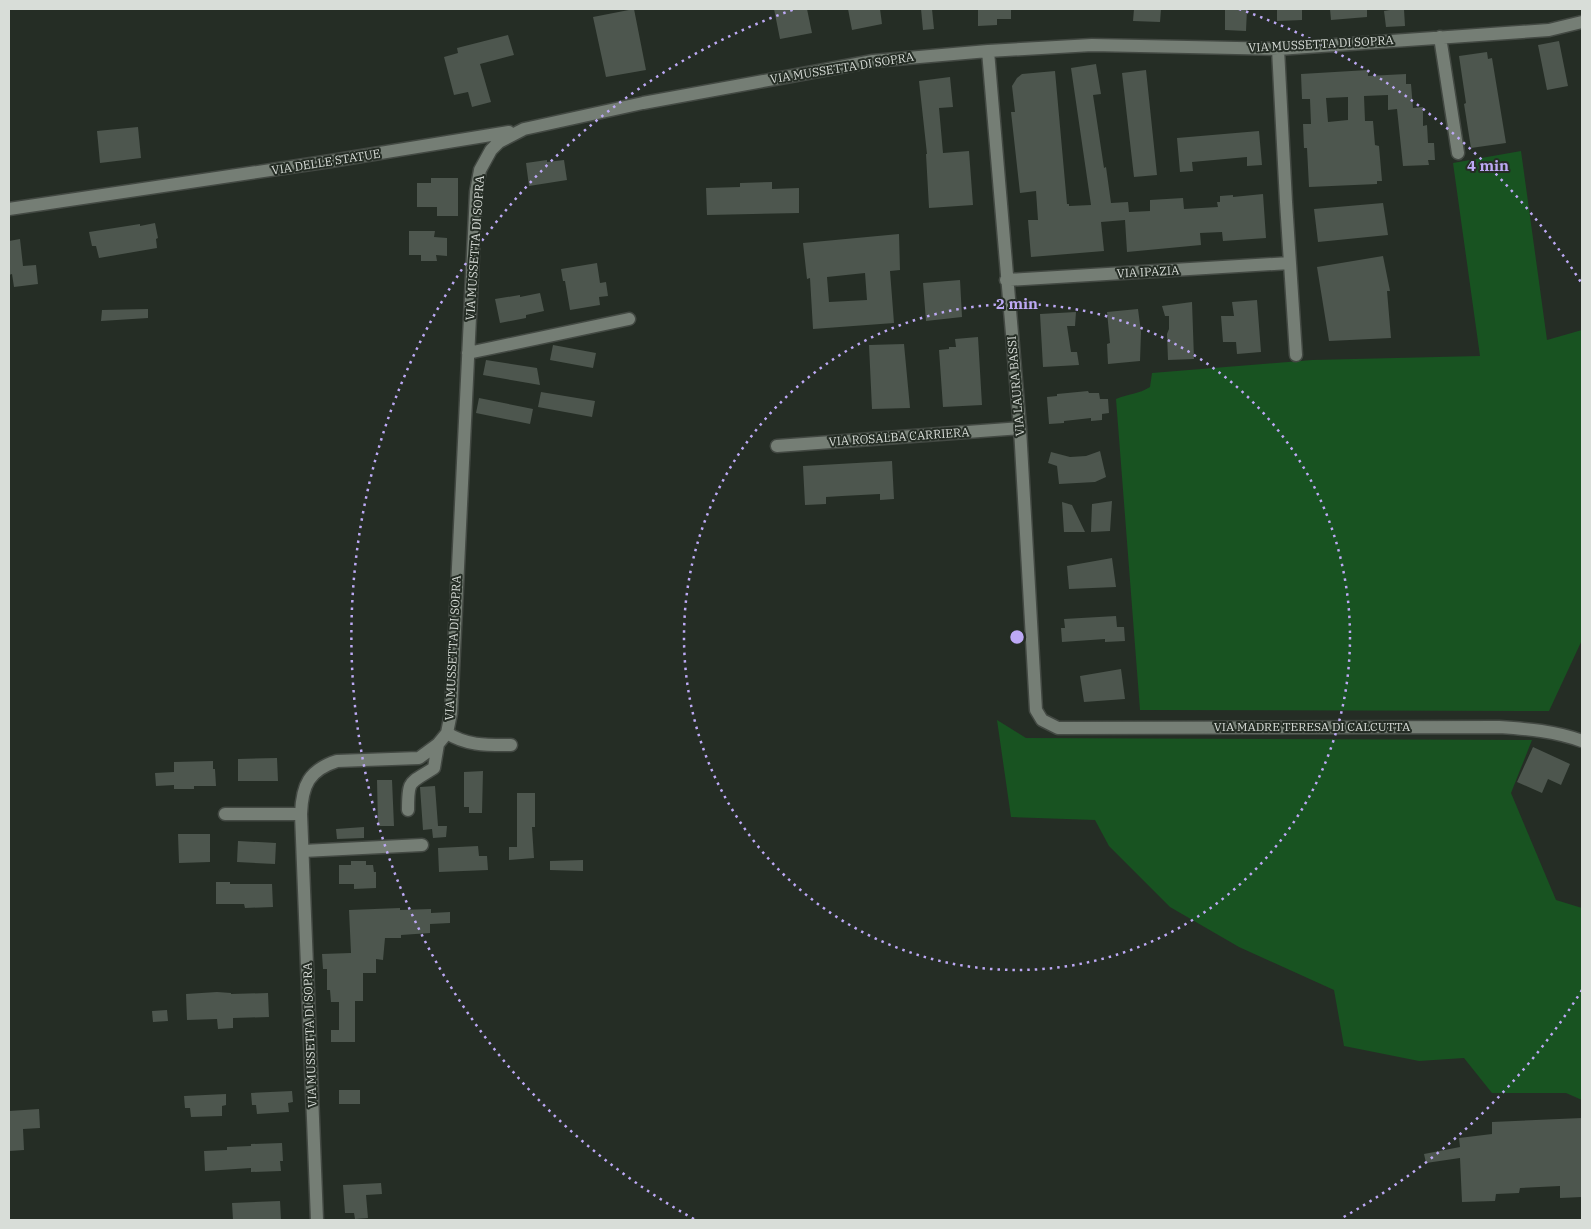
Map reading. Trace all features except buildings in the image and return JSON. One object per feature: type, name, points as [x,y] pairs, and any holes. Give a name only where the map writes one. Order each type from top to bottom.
[{"type":"street","name":"VIA MUSSETTA DI SOPRA","points":[[317,1220],[300,814],[301,797],[307,782],[314,772],[326,764],[337,761],[419,758],[438,744],[447,733],[451,713],[476,192],[480,170],[491,150],[499,142],[524,129],[643,103],[854,64],[891,59],[988,50],[1092,45],[1278,49],[1549,30],[1582,22]]},
{"type":"street","points":[[1440,37],[1458,153]]},
{"type":"street","points":[[1278,49],[1296,355]]},
{"type":"street","name":"VIA LAURA BASSI","points":[[988,50],[1020,428],[1036,710],[1042,720]]},
{"type":"street","name":"VIA DELLE STATUE","points":[[9,209],[127,184],[331,162],[524,129]]},
{"type":"street","name":"VIA IPAZIA","points":[[1006,280],[1290,263]]},
{"type":"street","points":[[468,353],[629,319]]},
{"type":"street","name":"VIA ROSALBA CARRIERA","points":[[777,446],[1020,428]]},
{"type":"street","name":"VIA MADRE TERESA DI CALCUTTA","points":[[1042,720],[1058,728],[1499,727],[1543,730],[1582,741]]},
{"type":"street","name":"VIA MUSSETTA DI SOPRA","points":[[447,733],[458,741],[480,745],[511,745]]},
{"type":"street","name":"VIA MUSSETTA DI SOPRA","points":[[408,810],[408,788],[411,783],[434,768],[438,744]]},
{"type":"street","points":[[225,814],[300,814]]},
{"type":"street","points":[[302,851],[422,845]]},
{"type":"green space","points":[[1521,151],[1547,340],[1582,330],[1582,640],[1549,711],[1140,710],[1116,399],[1150,387],[1152,373],[1312,360],[1480,356],[1453,163]]},
{"type":"green space","points":[[997,720],[1026,738],[1532,740],[1511,793],[1556,900],[1582,908],[1582,1100],[1566,1093],[1492,1093],[1464,1058],[1419,1061],[1344,1046],[1334,990],[1239,947],[1170,907],[1109,846],[1095,820],[1011,817]]}]
